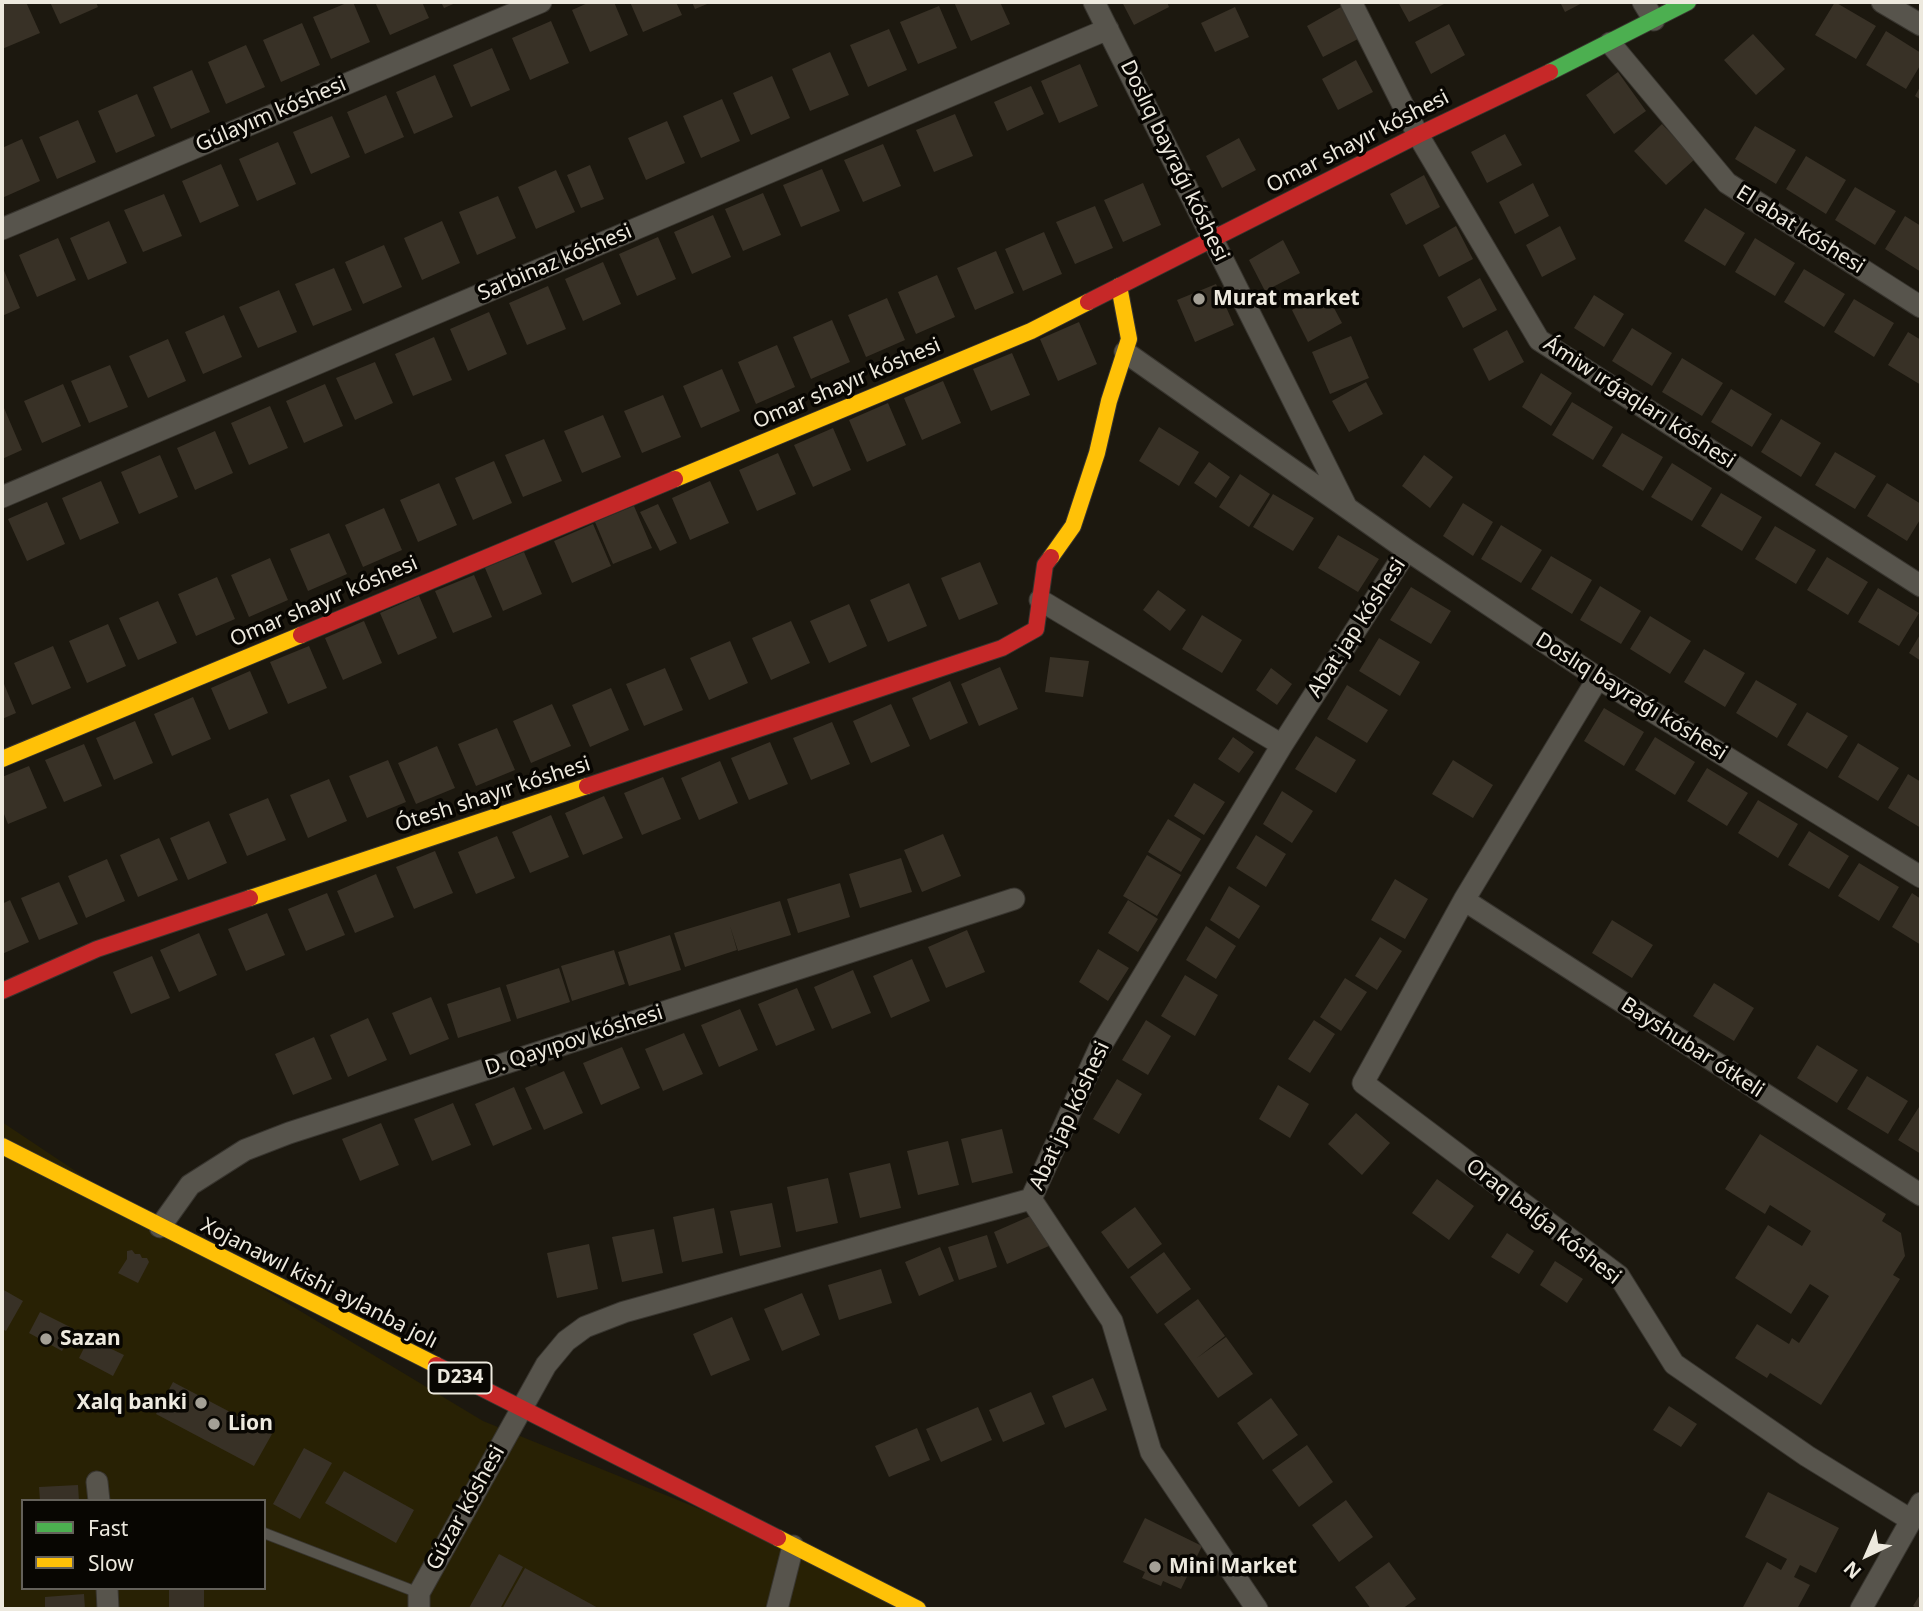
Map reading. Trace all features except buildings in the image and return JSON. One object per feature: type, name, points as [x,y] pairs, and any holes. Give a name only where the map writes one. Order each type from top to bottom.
[{"type":"street","name":"Gúlayım kóshesi","points":[[2,229],[541,2]]},
{"type":"street","name":"Doslıq bayraǵı kóshesi","points":[[1094,2],[1347,508]]},
{"type":"street","name":"Ámiw ırǵaqları kóshesi","points":[[1351,2],[1418,135],[1539,340],[1921,586]]},
{"type":"street","name":"Omar shayır kóshesi","points":[[2,759],[1018,336],[1418,135],[1610,43],[1649,11],[1688,2]]},
{"type":"street","points":[[1882,2],[1921,24]]},
{"type":"street","name":"Sarbinaz kóshesi","points":[[2,497],[1108,29]]},
{"type":"street","name":"El abat kóshesi","points":[[1610,43],[1727,183],[1921,307]]},
{"type":"street","points":[[1119,286],[1129,339],[1073,526],[1045,565],[1040,600],[1282,745]]},
{"type":"street","name":"Doslıq bayraǵı kóshesi","points":[[1125,352],[1407,550],[1598,678],[1921,877]]},
{"type":"street","name":"Abat jap kóshesi","points":[[522,1409],[547,1365],[566,1340],[585,1327],[637,1308],[1031,1199],[1099,1049],[1282,745],[1407,550]]},
{"type":"street","name":"Ótesh shayır kóshesi","points":[[2,991],[97,949],[1002,648],[1036,629],[1040,600]]},
{"type":"street","points":[[1464,900],[1598,678]]},
{"type":"street","name":"D. Qayıpov kóshesi","points":[[160,1227],[190,1185],[245,1150],[302,1129],[1014,899]]},
{"type":"street","name":"Oraq balǵa kóshesi","points":[[1464,900],[1363,1083],[1619,1276],[1674,1364],[1807,1456],[1916,1512]]},
{"type":"street","name":"Bayshubar ótkeli","points":[[1464,900],[1921,1195]]},
{"type":"street","name":"Xojanawıl kishi aylanba jolı","points":[[2,1146],[918,1609]]},
{"type":"street","points":[[1031,1199],[1112,1321],[1151,1452],[1258,1609]]},
{"type":"street","name":"Gúzar kóshesi","points":[[419,1601],[522,1409]]},
{"type":"street","points":[[1861,1609],[1916,1512]]},
{"type":"street","points":[[776,1609],[793,1546]]},
{"type":"street","points":[[107,1590],[108,1609]]},
{"type":"lane","points":[[266,1534],[419,1601]]},
{"type":"sand","points":[[2,1122],[149,1220],[483,1421],[806,1552],[918,1609],[2,1609]]},
{"type":"traffic: fast","points":[[1550,72],[1688,2]]},
{"type":"traffic: slow","points":[[1051,557],[1073,526],[1129,339],[1119,286]]},
{"type":"traffic: slow","points":[[675,479],[1031,331],[1088,302]]},
{"type":"traffic: slow","points":[[2,759],[301,635]]},
{"type":"traffic: slow","points":[[250,898],[587,786]]},
{"type":"traffic: slow","points":[[2,1146],[436,1365]]},
{"type":"traffic: slow","points":[[778,1538],[918,1609]]},
{"type":"traffic: jam","points":[[1088,302],[1418,135],[1550,72]]},
{"type":"traffic: jam","points":[[301,635],[675,479]]},
{"type":"traffic: jam","points":[[587,786],[1002,648],[1036,629],[1045,565],[1051,557]]},
{"type":"traffic: jam","points":[[2,991],[97,949],[250,898]]},
{"type":"traffic: jam","points":[[436,1365],[778,1538]]},
{"type":"place","name":"Murat market","points":[[1199,299]]},
{"type":"place","name":"Sazan","points":[[46,1339]]},
{"type":"place","name":"Xalq banki","points":[[201,1403]]},
{"type":"place","name":"Lion","points":[[214,1424]]},
{"type":"place","name":"Mini Market","points":[[1155,1567]]}]
